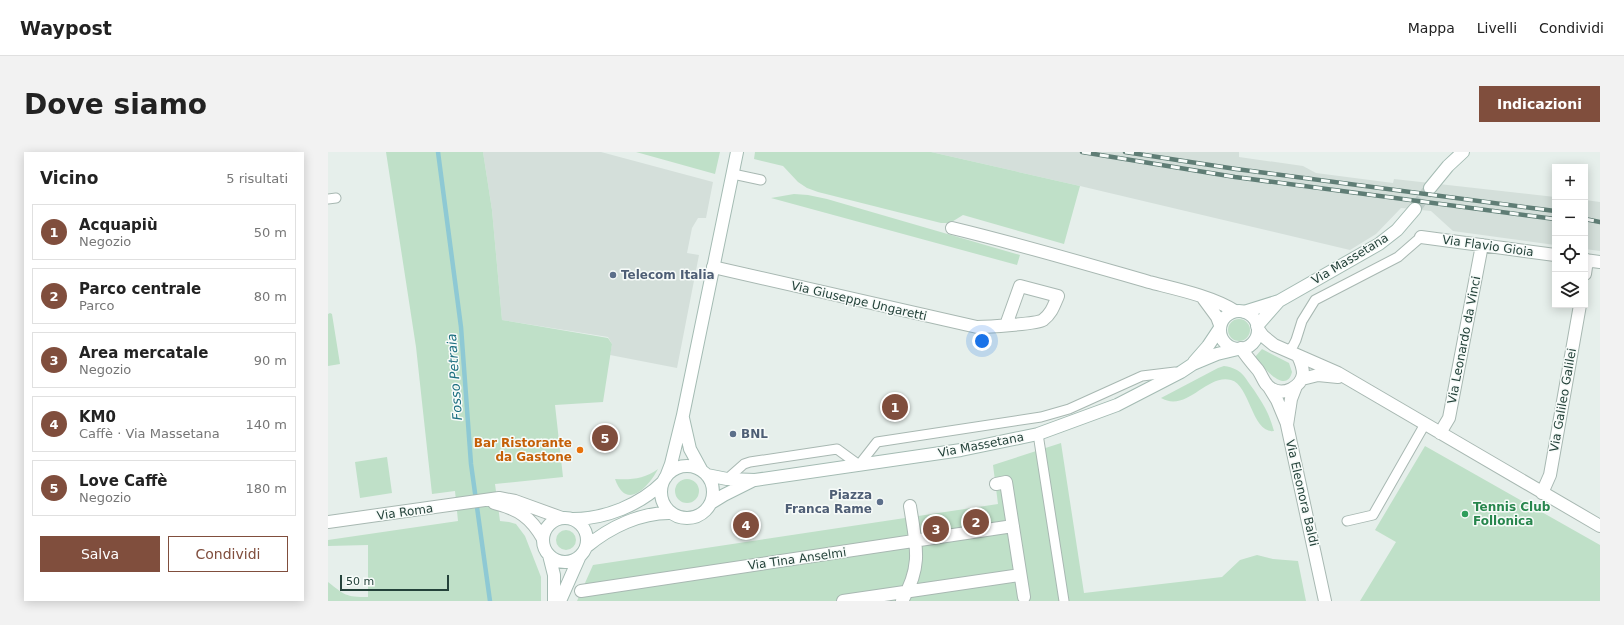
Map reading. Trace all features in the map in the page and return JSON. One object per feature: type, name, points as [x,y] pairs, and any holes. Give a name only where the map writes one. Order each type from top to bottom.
[{"type":"street","points":[[672,513],[662,499],[661,494],[664,479],[671,464],[683,415],[737,152]]},
{"type":"street","points":[[1430,188],[1448,166],[1463,152]]},
{"type":"street","name":"Via Massetana","points":[[1193,364],[1208,346],[1226,316],[1279,301],[1379,244],[1397,230],[1415,209]]},
{"type":"street","points":[[952,228],[1017,243],[1202,297],[1240,311],[1254,318],[1258,328],[1271,343],[1349,380],[1600,526]]},
{"type":"street","name":"Via Flavio Gioia","points":[[1421,237],[1552,256]]},
{"type":"street","name":"Via Leonardo da Vinci","points":[[1440,433],[1449,418],[1482,245]]},
{"type":"street","points":[[1588,260],[1600,262]]},
{"type":"street","name":"Via Giuseppe Ungaretti","points":[[713,267],[971,326],[995,328],[1006,325]]},
{"type":"street","points":[[1202,297],[1212,310],[1220,327],[1223,340],[1227,344],[1239,348],[1269,387],[1277,400],[1287,425]]},
{"type":"street","name":"Via Massetana","points":[[705,473],[727,479],[755,480],[968,449],[1038,434],[1117,404],[1181,372],[1193,364],[1217,354],[1250,345],[1254,341],[1258,328],[1279,301]]},
{"type":"street","name":"Via Galileo Galilei","points":[[1542,493],[1550,475],[1579,308]]},
{"type":"street","points":[[1293,353],[1302,366],[1299,382]]},
{"type":"street","points":[[1269,387],[1279,392],[1290,390],[1299,382],[1318,375],[1328,375],[1349,380]]},
{"type":"street","name":"Via Eleonora Baldi","points":[[1299,382],[1292,399],[1287,425],[1325,601]]},
{"type":"street","points":[[560,601],[579,558],[586,547],[599,537],[628,522],[649,515],[672,513],[686,518],[694,517],[707,509],[711,503],[713,488],[690,449],[683,415]]},
{"type":"street","points":[[579,558],[573,561],[560,562],[549,555],[545,550],[543,539],[549,525],[553,522],[567,519],[588,518],[622,508],[647,495],[676,468],[689,466],[705,473]]},
{"type":"street","name":"Via Massetana","points":[[711,503],[755,480]]},
{"type":"street","points":[[996,484],[1006,482],[1024,597]]},
{"type":"street","name":"Via Roma","points":[[328,522],[481,501],[515,501],[567,519]]},
{"type":"street","name":"Via Roma","points":[[500,502],[523,514],[536,527],[543,539]]},
{"type":"street","points":[[905,596],[916,568],[917,555],[910,506]]},
{"type":"street","points":[[567,519],[581,524],[586,533],[586,547]]},
{"type":"street","name":"Via Tina Anselmi","points":[[581,591],[1013,526]]},
{"type":"street","points":[[549,555],[554,575],[554,601]]},
{"type":"street","points":[[843,601],[905,596],[1020,575]]},
{"type":"lane","points":[[733,174],[761,180]]},
{"type":"lane","points":[[1293,353],[1293,346],[1302,321],[1315,300],[1398,256],[1421,237]]},
{"type":"lane","points":[[727,479],[744,464],[750,462],[837,449],[859,465],[878,442],[1041,417],[1069,408],[1142,376],[1181,372]]},
{"type":"lane","points":[[1347,521],[1373,515],[1425,424]]},
{"type":"lane","points":[[1038,434],[1064,601]]},
{"type":"shaded area","points":[[483,152],[601,152],[713,182],[706,218],[698,218],[692,228],[687,253],[699,255],[677,368],[610,355],[612,344],[608,337],[502,320],[492,210]]},
{"type":"shaded area","points":[[931,152],[1239,152],[1239,157],[1303,166],[1316,173],[1393,183],[1394,179],[1552,197],[1552,245],[1453,231],[1431,211],[1401,208],[1376,234],[1350,250]]},
{"type":"shaded area","points":[[1588,200],[1600,202],[1600,251],[1588,249]]},
{"type":"green space","points":[[386,152],[483,152],[492,210],[502,320],[608,338],[612,344],[603,402],[555,405],[563,477],[495,484],[500,521],[516,524],[525,536],[541,577],[541,601],[328,601],[328,582],[338,590],[350,596],[368,597],[368,545],[328,546],[328,540],[458,521],[455,491],[432,494],[416,347]]},
{"type":"green space","points":[[636,152],[720,152],[715,174]]},
{"type":"green space","points":[[755,152],[931,152],[1080,186],[1064,244],[963,215],[950,223],[941,223],[818,192],[807,188],[798,182],[783,166],[754,159]]},
{"type":"green space","points":[[794,194],[827,199],[1020,255],[1017,265],[771,198]]},
{"type":"green space","points":[[328,314],[332,314],[340,364],[328,366]]},
{"type":"green space","points":[[1239,319],[1247,322],[1250,330],[1247,338],[1239,341],[1231,338],[1228,330],[1231,322]]},
{"type":"green space","points":[[1262,349],[1289,363],[1292,372],[1289,379],[1285,381],[1279,380],[1262,366],[1255,357]]},
{"type":"green space","points":[[1224,366],[1239,371],[1245,377],[1266,409],[1274,431],[1267,430],[1261,425],[1256,418],[1243,390],[1231,380],[1222,379],[1214,382],[1180,401],[1170,401],[1161,398]]},
{"type":"green space","points":[[1061,443],[1084,593],[1222,577],[1240,560],[1257,555],[1273,559],[1298,561],[1306,601],[577,601],[593,565],[998,504],[993,465]]},
{"type":"green space","name":"Tennis Club Follonica","points":[[1425,446],[1600,545],[1600,601],[1360,601],[1396,542],[1375,530]]},
{"type":"green space","points":[[387,457],[392,493],[360,498],[355,462]]},
{"type":"green space","points":[[658,469],[643,489],[631,495],[625,494],[620,489],[615,479],[643,477]]},
{"type":"green space","points":[[687,479],[695,483],[699,491],[695,499],[687,503],[679,499],[675,491],[679,483]]},
{"type":"green space","points":[[566,530],[573,533],[576,540],[573,547],[566,550],[559,547],[556,540],[559,533]]},
{"type":"waterway","name":"Fosso Petraia","points":[[438,152],[461,327],[471,464],[490,601]]},
{"type":"tunnel","points":[[1415,209],[1430,188]]},
{"type":"railway","points":[[1082,152],[1235,177],[1552,219]]},
{"type":"railway","points":[[1125,152],[1236,169],[1552,211]]},
{"type":"railway","points":[[1588,220],[1600,222]]},
{"type":"place","name":"Telecom Italia","points":[[613,275]]},
{"type":"place","name":"Acquapiù","points":[[895,407]]},
{"type":"place","name":"BNL","points":[[733,434]]},
{"type":"place","name":"Love Caffè","points":[[605,438]]},
{"type":"place","name":"Bar Ristorante da Gastone","points":[[580,450]]},
{"type":"place","name":"Piazza Franca Rame","points":[[880,502]]},
{"type":"place","name":"Tennis Club Follonica","points":[[1465,514]]},
{"type":"place","name":"Parco centrale","points":[[976,522]]},
{"type":"place","name":"KM0","points":[[746,525]]},
{"type":"place","name":"Area mercatale","points":[[936,529]]}]
